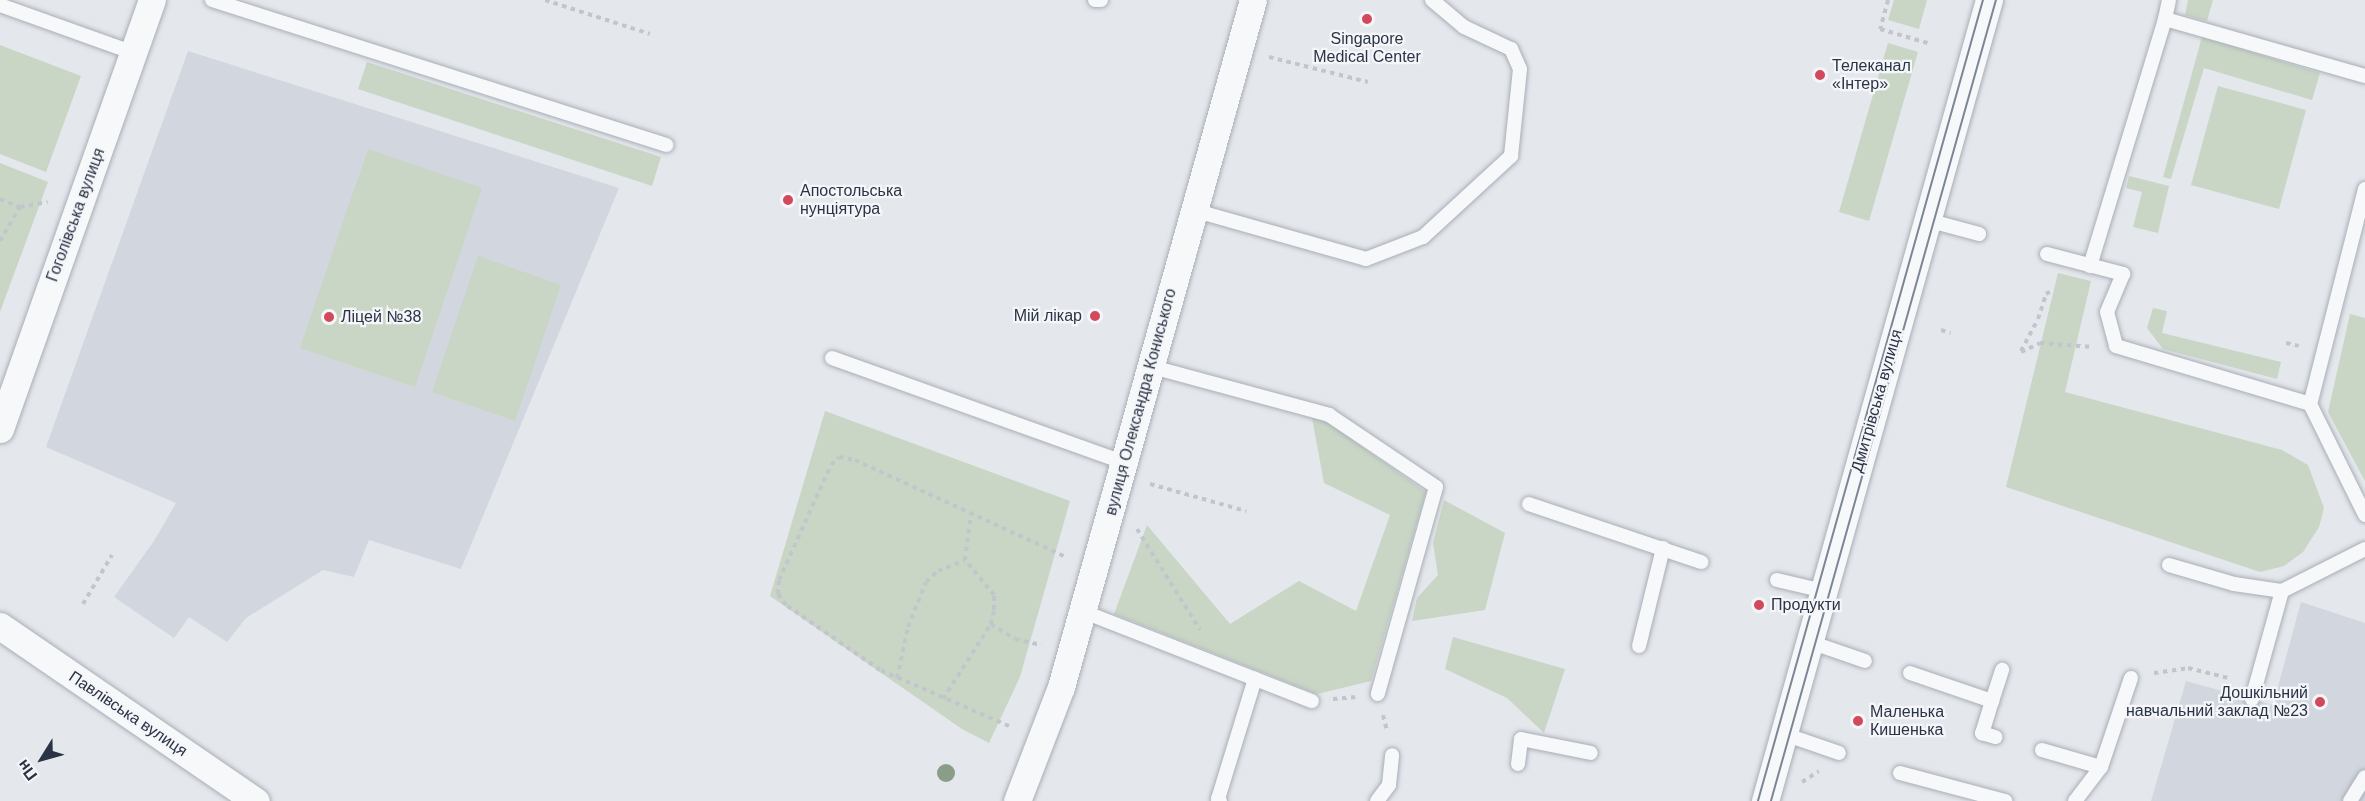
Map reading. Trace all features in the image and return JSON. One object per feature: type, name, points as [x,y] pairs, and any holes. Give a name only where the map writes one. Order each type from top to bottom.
[{"type":"street","name":"Гоголівська вулиця","points":[[0,429],[152,0]]},
{"type":"street","name":"вулиця Олександра Кониського","points":[[1019,801],[1061,687],[1082,611],[1134,473],[1149,366],[1253,0]]},
{"type":"street","name":"Дмитрівська вулиця","points":[[1765,801],[1989,0]]},
{"type":"street","name":"Павлівська вулиця","points":[[0,626],[256,801]]},
{"type":"lane","points":[[212,0],[666,145]]},
{"type":"lane","points":[[1095,0],[1101,0]]},
{"type":"lane","points":[[1193,210],[1366,259],[1423,237],[1511,156],[1520,69],[1511,49],[1464,27],[1432,0]]},
{"type":"lane","points":[[2091,266],[2169,0]]},
{"type":"lane","points":[[0,5],[134,53]]},
{"type":"lane","points":[[2165,19],[2365,76]]},
{"type":"lane","points":[[2365,189],[2310,404],[2365,515]]},
{"type":"lane","points":[[1928,220],[1979,234]]},
{"type":"lane","points":[[2047,254],[2123,274],[2107,312],[2116,346],[2310,404]]},
{"type":"lane","points":[[832,358],[1134,473]]},
{"type":"lane","points":[[1149,366],[1329,415],[1436,487],[1378,694]]},
{"type":"lane","points":[[1529,504],[1701,562]]},
{"type":"lane","points":[[1639,646],[1663,548]]},
{"type":"lane","points":[[2169,565],[2234,584],[2282,591],[2365,549]]},
{"type":"lane","points":[[1777,580],[1824,591]]},
{"type":"lane","points":[[2252,699],[2282,591]]},
{"type":"lane","points":[[1082,611],[1312,701]]},
{"type":"lane","points":[[1810,642],[1865,661]]},
{"type":"lane","points":[[1995,737],[1982,733],[2002,670]]},
{"type":"lane","points":[[1910,674],[1992,701]]},
{"type":"lane","points":[[2074,801],[2101,767],[2131,678]]},
{"type":"lane","points":[[1220,801],[1218,799],[1255,679]]},
{"type":"lane","points":[[1784,734],[1839,753]]},
{"type":"lane","points":[[1518,765],[1521,739],[1591,753]]},
{"type":"lane","points":[[2042,750],[2101,767]]},
{"type":"lane","points":[[1377,801],[1389,785],[1392,755]]},
{"type":"lane","points":[[1900,773],[2005,801]]},
{"type":"lane","points":[[2350,801],[2365,777]]},
{"type":"path","points":[[545,0],[650,34]]},
{"type":"path","points":[[1888,0],[1880,29],[1931,44]]},
{"type":"path","points":[[1263,55],[1368,82]]},
{"type":"path","points":[[0,199],[20,207],[49,202]]},
{"type":"path","points":[[0,241],[20,207]]},
{"type":"path","points":[[2054,289],[2046,294],[2038,320],[2021,352],[2040,343],[2075,347]]},
{"type":"path","points":[[1941,330],[1951,333]]},
{"type":"path","points":[[2286,343],[2299,346]]},
{"type":"path","points":[[1009,726],[880,670],[786,605],[778,594],[779,580],[831,465],[839,458],[848,457],[1069,558]]},
{"type":"path","points":[[1134,473],[1246,511]]},
{"type":"path","points":[[943,699],[991,624],[994,595],[965,560],[971,513]]},
{"type":"path","points":[[1132,521],[1221,665]]},
{"type":"path","points":[[83,604],[112,555]]},
{"type":"path","points":[[897,678],[908,627],[926,582],[938,571],[965,560]]},
{"type":"path","points":[[991,624],[1015,639],[1042,645]]},
{"type":"path","points":[[2131,678],[2188,668],[2256,684]]},
{"type":"path","points":[[1312,701],[1378,694]]},
{"type":"path","points":[[1801,783],[1819,771]]},
{"type":"shaded area","name":"Ліцей №38","points":[[188,51],[619,188],[461,569],[369,540],[354,577],[323,570],[246,618],[227,642],[189,617],[174,638],[114,597],[154,541],[176,503],[46,447]]},
{"type":"shaded area","name":"Дошкільний навчальний заклад №23","points":[[2301,602],[2365,623],[2365,801],[2151,801],[2186,681],[2273,705]]},
{"type":"green space","points":[[1894,0],[1927,0],[1919,29],[1888,20]]},
{"type":"green space","points":[[2188,0],[2213,0],[2207,21],[2185,15]]},
{"type":"green space","points":[[2202,37],[2320,73],[2312,100],[2204,68],[2171,179],[2163,177]]},
{"type":"green space","points":[[1888,43],[1918,52],[1869,221],[1839,212]]},
{"type":"green space","points":[[0,45],[81,76],[46,172],[0,154]]},
{"type":"green space","points":[[367,62],[661,157],[652,186],[358,89]]},
{"type":"green space","points":[[2218,86],[2306,110],[2279,209],[2191,185]]},
{"type":"green space","points":[[368,149],[482,188],[415,387],[300,348]]},
{"type":"green space","points":[[0,163],[48,182],[0,312]]},
{"type":"green space","points":[[2129,176],[2169,186],[2158,233],[2133,227],[2142,192],[2126,188]]},
{"type":"green space","points":[[478,256],[561,285],[515,421],[432,392]]},
{"type":"green space","points":[[2058,273],[2091,281],[2065,392],[2282,450],[2308,465],[2324,508],[2319,527],[2303,552],[2284,566],[2260,572],[2006,487]]},
{"type":"green space","points":[[2153,308],[2167,311],[2162,333],[2281,362],[2277,379],[2163,349],[2147,328]]},
{"type":"green space","points":[[2350,314],[2365,318],[2365,481],[2328,412]]},
{"type":"green space","points":[[825,411],[1070,501],[1020,677],[989,743],[962,729],[770,596]]},
{"type":"green space","points":[[1312,418],[1328,423],[1426,492],[1371,681],[1317,694],[1114,614],[1147,525],[1230,624],[1299,581],[1356,611],[1390,515],[1324,483]]},
{"type":"green space","points":[[1444,500],[1505,533],[1485,610],[1412,621],[1417,598],[1438,575],[1433,543]]},
{"type":"green space","points":[[1453,637],[1565,669],[1544,733],[1507,698],[1445,669]]},
{"type":"tram line","points":[[1758,801],[1983,0]]},
{"type":"tram line","points":[[1771,801],[1996,0]]},
{"type":"place","name":"Singapore Medical Center","points":[[1367,19]]},
{"type":"place","name":"Телеканал «Інтер»","points":[[1820,75]]},
{"type":"place","name":"Апостольська нунціятура","points":[[788,200]]},
{"type":"place","name":"Мій лікар","points":[[1095,316]]},
{"type":"place","name":"Ліцей №38","points":[[329,317]]},
{"type":"place","name":"Продукти","points":[[1759,605]]},
{"type":"place","name":"Дошкільний навчальний заклад №23","points":[[2320,702]]},
{"type":"place","name":"Маленька Кишенька","points":[[1858,721]]}]
